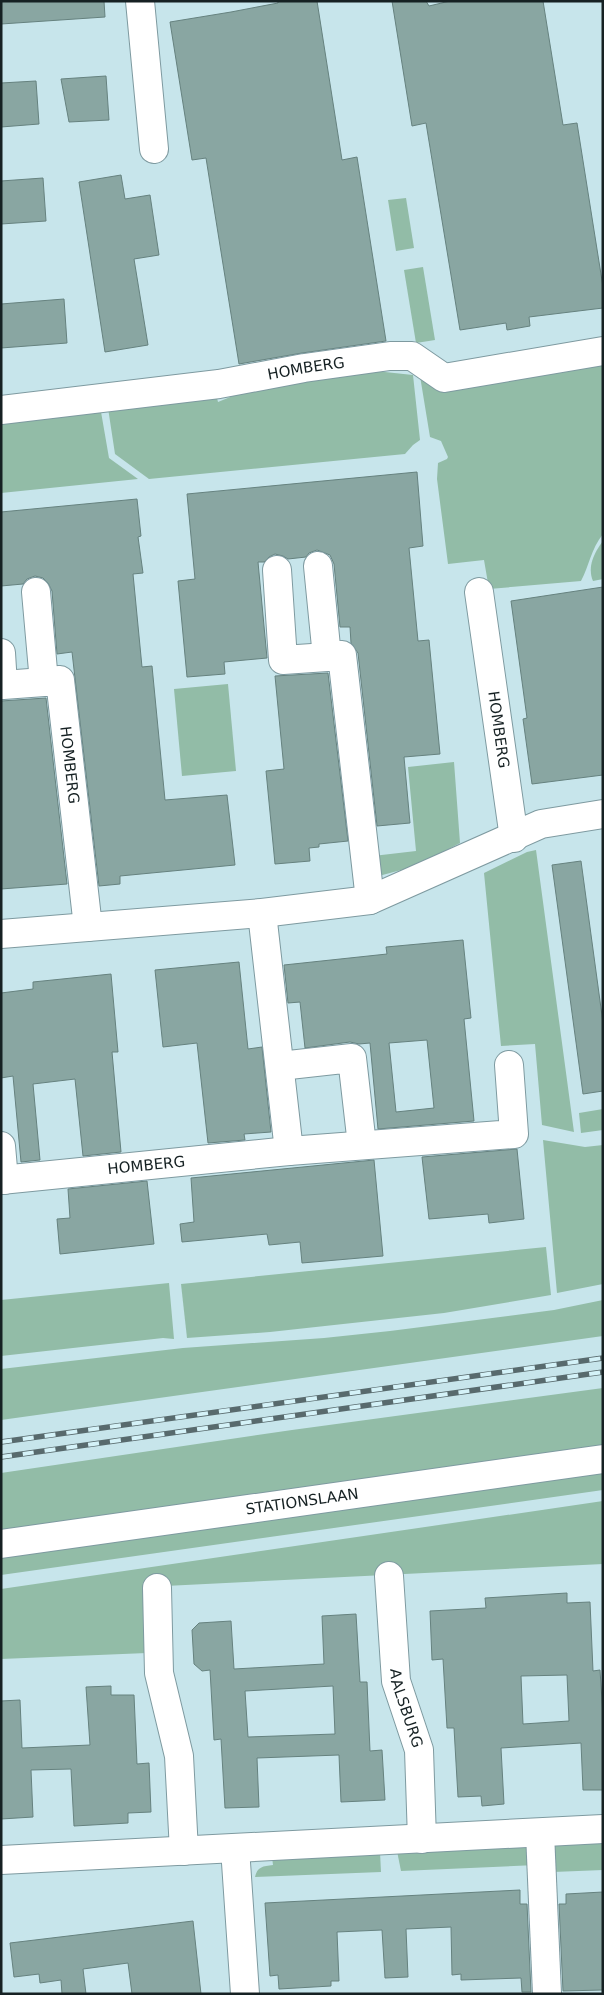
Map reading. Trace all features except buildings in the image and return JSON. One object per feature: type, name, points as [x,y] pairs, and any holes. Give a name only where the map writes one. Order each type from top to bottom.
[{"type":"street","points":[[140,1],[154,149]]},
{"type":"street","name":"HOMBERG","points":[[1,410],[219,384],[304,368],[390,356],[412,356],[444,378],[603,352]]},
{"type":"street","points":[[318,566],[327,657]]},
{"type":"street","points":[[277,570],[283,660],[342,655],[370,900]]},
{"type":"street","points":[[36,592],[44,682]]},
{"type":"street","name":"HOMBERG","points":[[479,592],[514,838]]},
{"type":"street","name":"HOMBERG","points":[[1,653],[3,685],[60,680],[88,927]]},
{"type":"street","points":[[1,934],[262,913],[370,900],[542,824],[603,814]]},
{"type":"street","points":[[262,913],[289,1151]]},
{"type":"street","points":[[280,1066],[352,1058],[362,1145]]},
{"type":"street","name":"HOMBERG","points":[[1,1146],[3,1180],[289,1151],[514,1134],[509,1065]]},
{"type":"street","name":"STATIONSLAAN","points":[[1,1544],[603,1459]]},
{"type":"street","name":"AALSBURG","points":[[389,1576],[396,1681],[419,1750],[422,1839]]},
{"type":"street","points":[[157,1588],[159,1673],[179,1756],[184,1851]]},
{"type":"street","points":[[1,1860],[603,1829]]},
{"type":"street","points":[[540,1833],[547,1994]]},
{"type":"street","points":[[235,1848],[245,1994]]},
{"type":"green space","points":[[406,198],[414,248],[396,251],[388,200]]},
{"type":"green space","points":[[423,267],[435,340],[416,343],[404,270]]},
{"type":"green space","points":[[603,361],[603,534],[581,581],[489,589],[484,560],[448,564],[437,479],[438,463],[448,457],[441,441],[430,437],[420,376]]},
{"type":"green space","points":[[366,370],[413,375],[420,440],[405,454],[149,479],[115,454],[108,408],[216,394],[218,402],[262,384]]},
{"type":"green space","points":[[100,406],[109,458],[138,479],[1,493],[1,419]]},
{"type":"green space","points":[[603,541],[603,579],[593,581],[591,576],[592,560]]},
{"type":"green space","points":[[228,684],[236,771],[182,776],[174,689]]},
{"type":"green space","points":[[454,762],[460,843],[416,866],[375,877],[373,856],[416,851],[408,767]]},
{"type":"green space","points":[[536,850],[574,1132],[542,1125],[535,1044],[501,1046],[484,873],[527,852]]},
{"type":"green space","points":[[603,1109],[603,1130],[581,1133],[579,1113]]},
{"type":"green space","points":[[543,1140],[585,1147],[603,1145],[603,1284],[557,1293]]},
{"type":"green space","points":[[546,1247],[551,1295],[444,1313],[270,1332],[187,1338],[181,1284]]},
{"type":"green space","points":[[169,1283],[174,1339],[163,1338],[1,1356],[1,1300]]},
{"type":"green space","points":[[603,1300],[603,1336],[1,1420],[1,1369],[183,1348],[324,1338],[390,1331],[554,1310]]},
{"type":"green space","points":[[603,1388],[603,1446],[1,1530],[1,1473],[292,1430]]},
{"type":"green space","points":[[603,1472],[603,1490],[1,1575],[1,1557]]},
{"type":"green space","points":[[603,1501],[603,1564],[145,1587],[147,1653],[1,1659],[1,1589]]},
{"type":"green space","points":[[603,1841],[603,1870],[553,1872],[551,1843]]},
{"type":"green space","points":[[534,1845],[536,1865],[401,1871],[397,1851]]},
{"type":"green space","points":[[380,1852],[381,1872],[255,1877],[257,1871],[261,1868],[273,1865],[272,1857]]},
{"type":"railway","points":[[1,1442],[603,1358]]},
{"type":"railway","points":[[1,1457],[603,1372]]}]
